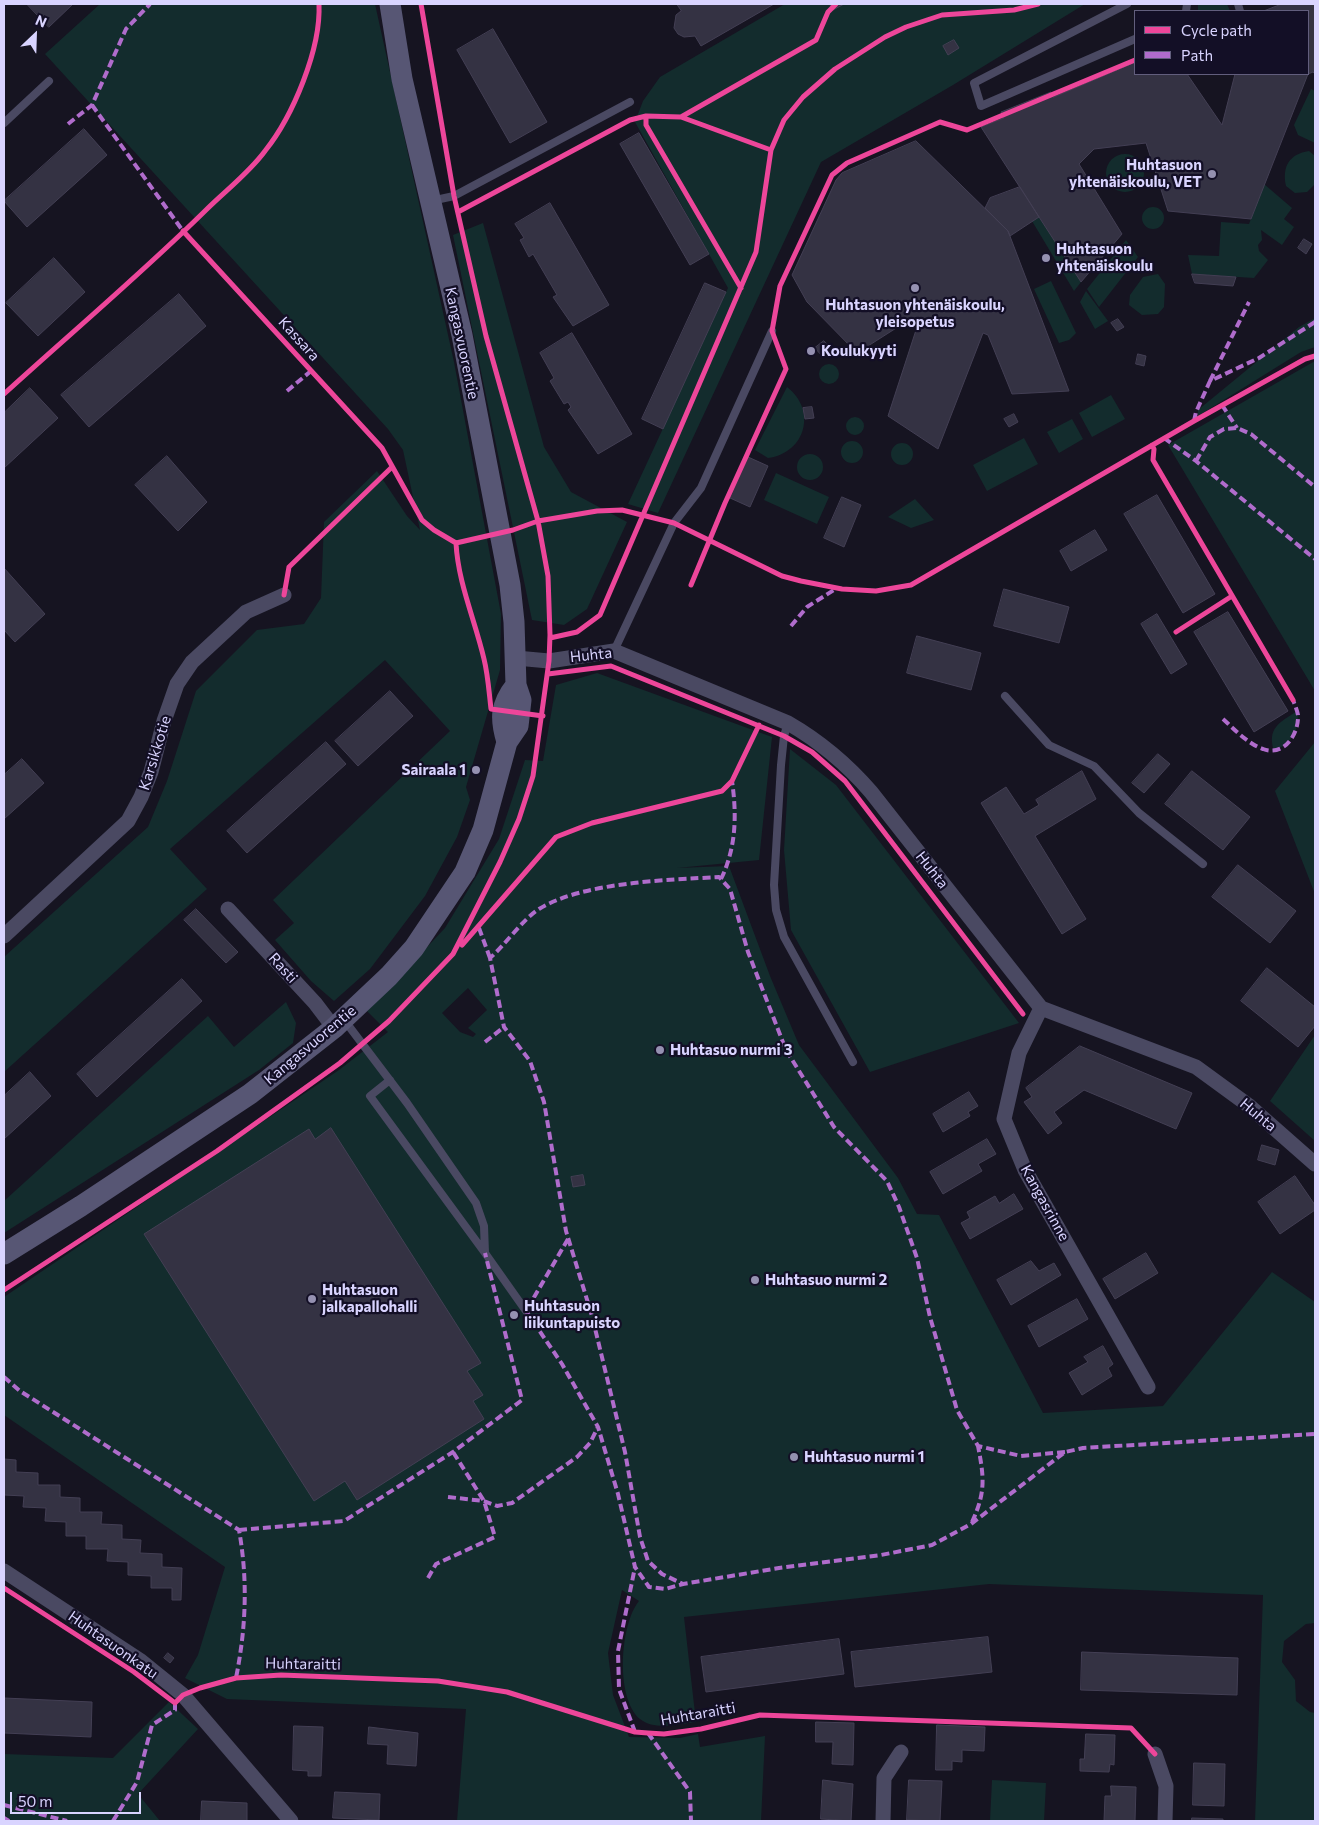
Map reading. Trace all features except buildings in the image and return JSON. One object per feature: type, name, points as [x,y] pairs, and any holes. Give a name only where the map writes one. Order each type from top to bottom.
[{"type":"main road","name":"Kangasvuorentie","points":[[4,1254],[195,1132],[250,1094],[339,1024],[389,976],[414,948],[465,872],[482,830],[507,742],[518,726],[521,700],[516,685],[516,658],[510,585],[462,335],[429,201],[402,79],[390,4]]},
{"type":"street","name":"Karsikkotie","points":[[4,936],[128,821],[141,797],[151,772],[164,721],[177,684],[192,662],[246,612],[284,595]]},
{"type":"street","name":"Huhta","points":[[516,658],[549,661],[614,650],[788,723],[813,738],[851,769],[1041,1008],[1196,1067],[1248,1105],[1315,1164]]},
{"type":"street","name":"Rasti","points":[[228,909],[315,1003],[339,1024]]},
{"type":"street","name":"Kangasrinne","points":[[1041,1008],[1019,1053],[1004,1119],[1025,1170],[1148,1387]]},
{"type":"street","name":"Huhtasuonkatu","points":[[4,1571],[141,1662],[184,1695],[292,1821]]},
{"type":"street","points":[[883,1821],[884,1778],[901,1752]]},
{"type":"street","points":[[1155,1754],[1166,1786],[1165,1821]]},
{"type":"lane","points":[[1127,4],[974,83],[981,106],[1134,39]]},
{"type":"lane","points":[[4,123],[50,81]]},
{"type":"lane","points":[[429,201],[454,196],[630,102]]},
{"type":"lane","points":[[614,650],[674,523],[701,488],[772,331]]},
{"type":"lane","points":[[1005,696],[1049,745],[1094,766],[1139,813],[1203,864]]},
{"type":"lane","points":[[788,723],[784,736],[780,785],[774,885],[776,910],[784,937],[853,1062]]},
{"type":"lane","points":[[339,1024],[390,1080],[476,1203],[484,1226],[485,1253]]},
{"type":"lane","points":[[390,1080],[370,1096],[526,1311]]},
{"type":"green space","points":[[100,4],[375,4],[454,362],[501,614],[500,670],[466,787],[470,800],[457,837],[425,896],[370,969],[334,1001],[311,981],[275,940],[294,923],[273,900],[450,731],[385,660],[170,849],[207,889],[4,1072],[4,957],[148,827],[167,781],[196,691],[257,630],[304,624],[321,598],[324,522],[377,471],[407,516],[420,530],[403,450],[388,429],[45,54]]},
{"type":"green space","points":[[785,4],[1085,4],[953,85],[821,162],[658,513],[628,504],[728,288],[635,122],[643,101],[660,77]]},
{"type":"green space","points":[[1198,4],[1227,4],[1230,10],[1198,10]]},
{"type":"green space","points":[[1311,89],[1315,91],[1315,143],[1298,135],[1294,125]]},
{"type":"green space","points":[[1309,151],[1315,156],[1315,184],[1307,192],[1295,193],[1286,186],[1286,167],[1288,162],[1296,155]]},
{"type":"green space","points":[[1125,154],[1139,159],[1144,173],[1139,187],[1125,192],[1111,187],[1106,173],[1111,159]]},
{"type":"green space","points":[[1264,184],[1292,208],[1284,219],[1294,227],[1282,245],[1261,230],[1262,240],[1258,245],[1259,251],[1268,260],[1254,278],[1192,274],[1188,255],[1219,256],[1221,222],[1249,224]]},
{"type":"green space","points":[[1149,207],[1157,207],[1164,214],[1164,222],[1157,229],[1149,229],[1142,222],[1142,214]]},
{"type":"green space","points":[[1039,217],[1081,282],[1074,291],[1032,221]]},
{"type":"green space","points":[[483,223],[544,447],[571,492],[627,522],[587,609],[564,625],[532,620],[453,235]]},
{"type":"green space","points":[[1126,240],[1138,257],[1099,307],[1087,289]]},
{"type":"green space","points":[[1158,274],[1165,284],[1164,307],[1158,314],[1142,315],[1129,305],[1130,295],[1143,277]]},
{"type":"green space","points":[[1051,281],[1076,333],[1069,340],[1059,343],[1034,289]]},
{"type":"green space","points":[[1086,291],[1108,321],[1095,329],[1080,302]]},
{"type":"green space","points":[[1315,318],[1315,347],[1301,352],[1198,416],[1198,410],[1299,327]]},
{"type":"green space","points":[[1315,361],[1315,691],[1168,445]]},
{"type":"green space","points":[[825,364],[833,364],[839,370],[839,378],[833,384],[825,384],[819,378],[819,370]]},
{"type":"green space","points":[[787,387],[796,396],[802,407],[803,429],[799,439],[791,448],[781,454],[768,458],[755,450]]},
{"type":"green space","points":[[1111,395],[1125,419],[1092,437],[1079,413]]},
{"type":"green space","points":[[851,417],[859,417],[864,422],[862,433],[851,435],[846,430],[846,422]]},
{"type":"green space","points":[[1072,419],[1083,439],[1059,453],[1047,432]]},
{"type":"green space","points":[[1024,438],[1038,464],[987,491],[973,465]]},
{"type":"green space","points":[[852,441],[860,444],[863,452],[860,460],[852,463],[844,460],[841,452],[844,444]]},
{"type":"green space","points":[[902,443],[910,446],[913,454],[910,462],[902,465],[894,462],[891,454],[894,446]]},
{"type":"green space","points":[[810,454],[819,458],[823,467],[819,476],[810,480],[801,476],[797,467],[801,458]]},
{"type":"green space","points":[[776,473],[829,497],[817,524],[764,500]]},
{"type":"green space","points":[[915,499],[934,520],[911,528],[888,517]]},
{"type":"green space","name":"Huhtasuon liikuntapuisto","points":[[597,673],[772,737],[759,860],[677,868],[729,866],[770,976],[799,1045],[898,1178],[917,1214],[939,1215],[1043,1413],[1163,1406],[1272,1272],[1315,1302],[1315,1623],[1306,1624],[1284,1641],[1282,1662],[1295,1680],[1296,1701],[1310,1712],[1315,1713],[1315,1821],[1255,1821],[1263,1595],[989,1584],[684,1617],[696,1722],[667,1726],[653,1725],[640,1719],[632,1709],[627,1695],[623,1661],[624,1643],[633,1612],[639,1601],[622,1590],[608,1653],[613,1695],[629,1737],[680,1738],[698,1734],[700,1747],[765,1736],[761,1821],[457,1821],[466,1709],[227,1699],[185,1678],[198,1655],[225,1567],[4,1415],[4,1297],[339,1070],[388,1032],[367,1011],[445,928],[499,839],[525,760],[543,761],[556,685]],"holes":[[[468,988],[487,1010],[468,1028],[476,1034],[473,1037],[460,1032],[442,1013]]]},
{"type":"green space","points":[[1297,711],[1296,730],[1290,740],[1274,751],[1272,743],[1273,731],[1280,723]]},
{"type":"green space","points":[[1315,742],[1315,894],[1275,791]]},
{"type":"green space","points":[[790,749],[836,785],[1019,1023],[870,1072],[791,930],[784,850]]},
{"type":"green space","points":[[286,1002],[296,1023],[293,1043],[259,1070],[4,1233],[4,1201],[208,1016],[234,1047]]},
{"type":"green space","points":[[1315,1035],[1315,1141],[1270,1101]]},
{"type":"green space","points":[[169,1702],[198,1729],[138,1794],[160,1821],[4,1821],[4,1754],[113,1758]]},
{"type":"green space","points":[[992,1780],[1046,1783],[1044,1821],[990,1821]]},
{"type":"marked path","points":[[68,124],[92,105],[126,29],[150,4]]},
{"type":"marked path","points":[[92,105],[183,231]]},
{"type":"marked path","points":[[1210,381],[1249,302]]},
{"type":"marked path","points":[[1194,421],[1210,381],[1259,358],[1315,322]]},
{"type":"marked path","points":[[287,391],[311,371]]},
{"type":"marked path","points":[[1222,405],[1237,428]]},
{"type":"marked path","points":[[1196,461],[1210,437],[1224,429],[1237,428],[1251,434],[1315,487]]},
{"type":"marked path","points":[[1164,438],[1196,461],[1315,559]]},
{"type":"marked path","points":[[791,626],[807,607],[837,588]]},
{"type":"marked path","points":[[1223,719],[1252,744],[1271,751],[1277,750],[1289,742],[1296,729],[1298,715],[1293,700]]},
{"type":"marked path","points":[[721,879],[730,856],[734,831],[732,781]]},
{"type":"marked path","points":[[1065,1452],[1021,1456],[978,1446],[957,1410],[930,1317],[917,1258],[899,1207],[887,1181],[834,1127],[786,1050],[748,952],[730,889],[719,877],[651,881],[578,893],[539,909],[520,925],[490,958],[504,1027],[530,1061],[544,1102],[566,1231],[592,1316],[625,1452],[640,1537],[648,1561],[662,1574],[683,1584],[779,1568],[881,1555],[932,1545],[971,1524],[1065,1452],[1083,1448],[1315,1434]]},
{"type":"marked path","points":[[479,928],[490,958]]},
{"type":"marked path","points":[[485,1042],[504,1027]]},
{"type":"marked path","points":[[568,1239],[526,1311],[562,1364],[598,1427],[618,1494],[635,1567],[649,1587],[665,1589],[683,1584]]},
{"type":"marked path","points":[[239,1530],[344,1521],[453,1452],[522,1400],[485,1253]]},
{"type":"marked path","points":[[4,1377],[20,1391],[239,1530],[244,1567],[245,1604],[236,1678]]},
{"type":"marked path","points":[[448,1497],[484,1501],[497,1506],[512,1503],[577,1457],[590,1443],[598,1427]]},
{"type":"marked path","points":[[972,1522],[982,1493],[982,1467],[978,1446]]},
{"type":"marked path","points":[[428,1578],[436,1564],[495,1537],[484,1501],[453,1452]]},
{"type":"marked path","points":[[635,1567],[618,1651],[619,1689],[635,1732]]},
{"type":"marked path","points":[[113,1821],[137,1782],[152,1725],[175,1710],[175,1703]]},
{"type":"marked path","points":[[648,1733],[690,1792],[691,1821]]},
{"type":"marked path","points":[[4,1805],[67,1821]]},
{"type":"marked path","points":[[4,1818],[9,1821]]},
{"type":"cycle path","points":[[4,394],[156,257],[259,159],[286,120],[303,81],[315,41],[319,4]]},
{"type":"cycle path","points":[[4,1290],[217,1151],[340,1063],[389,1021],[453,954],[500,862],[519,819],[533,776],[549,661],[548,576],[538,521],[486,336],[454,196],[421,4]]},
{"type":"cycle path","points":[[458,212],[630,120],[646,116],[681,117],[816,40],[828,12],[836,4]]},
{"type":"cycle path","points":[[550,638],[577,632],[600,615],[756,252],[771,150],[784,120],[803,97],[835,69],[885,37],[906,27],[942,15],[1014,10],[1038,4]]},
{"type":"cycle path","points":[[691,585],[725,503],[786,369],[772,331],[780,286],[832,175],[847,163],[940,122],[967,130],[1134,60]]},
{"type":"cycle path","points":[[646,116],[646,125],[741,288]]},
{"type":"cycle path","points":[[681,117],[771,150]]},
{"type":"cycle path","name":"Kassara","points":[[183,231],[382,448],[422,520],[434,530],[456,543],[513,530],[538,521],[597,511],[622,510],[674,523],[782,576],[842,589],[876,591],[911,585],[1194,421],[1305,359],[1315,356]]},
{"type":"cycle path","points":[[1152,445],[1154,449],[1153,460],[1293,700]]},
{"type":"cycle path","points":[[284,595],[289,567],[392,467]]},
{"type":"cycle path","points":[[456,543],[463,587],[485,665],[491,709],[543,716]]},
{"type":"cycle path","points":[[1176,632],[1232,596]]},
{"type":"cycle path","points":[[548,674],[611,666],[784,736],[812,752],[845,781],[1023,1014]]},
{"type":"cycle path","points":[[462,945],[556,837],[592,823],[722,791],[732,781],[759,725]]},
{"type":"cycle path","name":"Huhtaraitti","points":[[4,1588],[134,1672],[175,1703],[183,1695],[200,1688],[236,1678],[281,1675],[438,1681],[507,1692],[635,1732],[664,1734],[701,1729],[760,1715],[1131,1728],[1155,1754]]},
{"type":"place","name":"Huhtasuon yhtenäiskoulu, VET","points":[[1212,174]]},
{"type":"place","name":"Huhtasuon yhtenäiskoulu","points":[[1046,258]]},
{"type":"place","name":"Huhtasuon yhtenäiskoulu, yleisopetus","points":[[915,288]]},
{"type":"place","name":"Koulukyyti","points":[[811,351]]},
{"type":"place","name":"Sairaala 1","points":[[476,770]]},
{"type":"place","name":"Huhtasuo nurmi 3","points":[[660,1050]]},
{"type":"place","name":"Huhtasuo nurmi 2","points":[[755,1280]]},
{"type":"place","name":"Huhtasuon jalkapallohalli","points":[[312,1299]]},
{"type":"place","name":"Huhtasuon liikuntapuisto","points":[[514,1315]]},
{"type":"place","name":"Huhtasuo nurmi 1","points":[[794,1457]]}]
